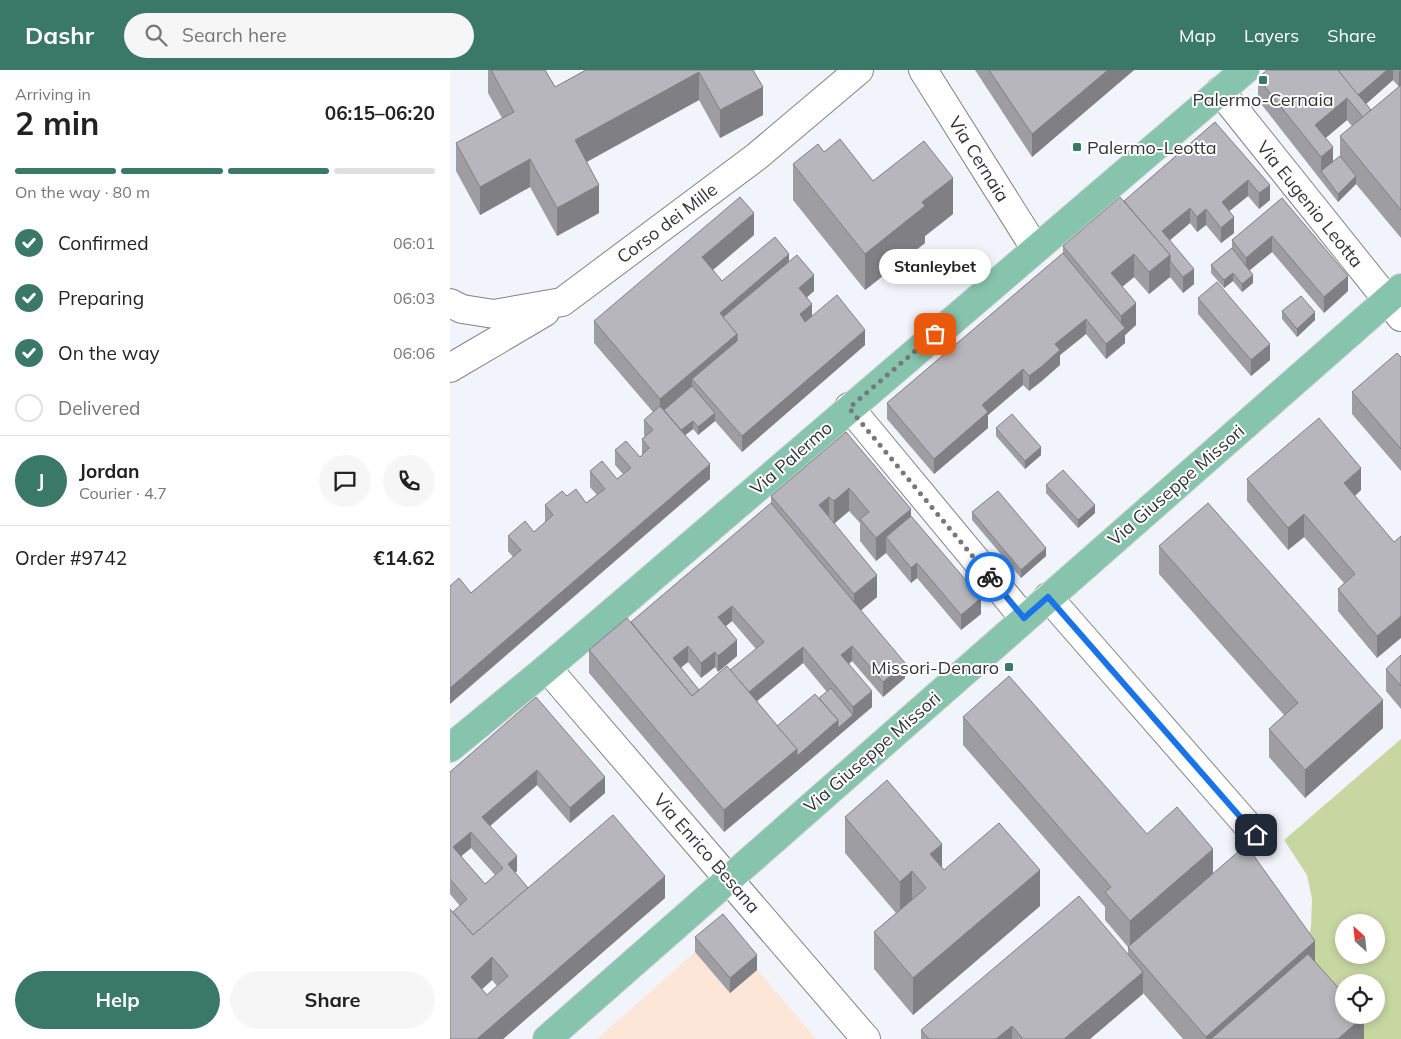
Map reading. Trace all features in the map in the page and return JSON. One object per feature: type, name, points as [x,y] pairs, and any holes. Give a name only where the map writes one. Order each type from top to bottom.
[{"type":"main road","name":"Via Palermo","points":[[450,748],[547,668],[1245,70]]},
{"type":"main road","name":"Via Giuseppe Missori","points":[[547,1039],[728,877],[1048,597],[1396,302]]},
{"type":"street","name":"Corso dei Mille","points":[[450,303],[462,309],[494,314],[562,302],[756,157],[859,70]]},
{"type":"street","name":"Via Cernaia","points":[[923,70],[1036,248]]},
{"type":"street","name":"Via Eugenio Leotta","points":[[1220,91],[1396,302]]},
{"type":"street","points":[[450,368],[562,302]]},
{"type":"street","points":[[849,408],[1024,618]]},
{"type":"street","points":[[1048,597],[1256,835]]},
{"type":"street","name":"Via Enrico Besana","points":[[547,668],[866,1039]]},
{"type":"shaded area","points":[[723,929],[816,1039],[597,1039],[695,952]]},
{"type":"green space","points":[[1401,739],[1401,1039],[1364,1039],[1351,1024],[1385,1024],[1385,974],[1335,974],[1335,1006],[1308,976],[1305,954],[1311,927],[1312,899],[1307,875],[1284,840]]},
{"type":"building","points":[[491,70],[545,70],[555,87],[586,70],[753,70],[763,87],[720,110],[699,72],[575,140],[599,185],[557,208],[530,159],[480,187],[456,143],[514,112]]},
{"type":"building","points":[[989,70],[1108,70],[1032,134]]},
{"type":"building","points":[[1267,70],[1338,70],[1371,110],[1363,117],[1347,98],[1315,125],[1333,147],[1321,157],[1258,78]]},
{"type":"building","points":[[1338,70],[1387,70],[1358,95]]},
{"type":"building","points":[[1401,85],[1401,210],[1340,136]]},
{"type":"building","points":[[1215,122],[1270,185],[1259,193],[1248,180],[1222,202],[1234,217],[1221,228],[1206,209],[1197,217],[1190,208],[1162,231],[1194,269],[1183,277],[1170,261],[1170,255],[1124,201]]},
{"type":"building","points":[[840,139],[873,181],[924,141],[953,178],[922,202],[925,206],[865,254],[793,164],[818,144],[824,152]]},
{"type":"building","points":[[1340,156],[1356,176],[1338,194],[1321,171]]},
{"type":"building","points":[[740,197],[754,213],[702,257],[722,281],[775,237],[789,254],[720,313],[737,334],[660,399],[594,321]]},
{"type":"building","points":[[1120,197],[1170,255],[1149,272],[1134,254],[1111,273],[1136,303],[1121,316],[1063,246]]},
{"type":"building","points":[[1282,198],[1348,276],[1324,297],[1272,236],[1246,258],[1232,240]]},
{"type":"building","points":[[1232,248],[1253,275],[1242,284],[1233,273],[1224,280],[1211,265]]},
{"type":"building","points":[[1063,253],[1125,328],[1106,344],[1086,319],[1055,344],[1060,350],[1041,367],[1029,376],[1023,369],[982,405],[988,412],[934,459],[887,403]]},
{"type":"building","points":[[797,255],[814,275],[799,288],[812,304],[800,314],[805,322],[837,295],[865,330],[742,436],[692,379],[737,341],[737,334],[723,317]]},
{"type":"building","points":[[1217,282],[1270,344],[1251,360],[1198,298]]},
{"type":"building","points":[[1301,296],[1315,312],[1297,329],[1282,311]]},
{"type":"building","points":[[1397,353],[1401,357],[1401,449],[1352,392]]},
{"type":"building","points":[[692,386],[715,413],[698,427],[693,421],[681,430],[664,410]]},
{"type":"building","points":[[660,406],[710,464],[450,688],[450,586],[459,578],[471,593],[521,550],[508,536],[525,521],[534,532],[553,515],[545,505],[562,491],[567,496],[576,489],[586,503],[605,489],[590,471],[602,461],[617,479],[631,468],[615,450],[626,441],[640,457],[649,448],[642,439],[653,430],[644,420]]},
{"type":"building","points":[[1012,414],[1041,447],[1025,461],[996,428]]},
{"type":"building","points":[[1319,418],[1361,468],[1344,483],[1394,542],[1401,536],[1401,616],[1377,636],[1338,589],[1355,574],[1304,514],[1288,528],[1247,479]]},
{"type":"building","points":[[846,432],[911,509],[876,538],[860,519],[869,512],[849,488],[834,501],[829,497],[819,505],[877,575],[854,594],[771,496]]},
{"type":"building","points":[[1063,470],[1095,505],[1078,520],[1046,485]]},
{"type":"building","points":[[998,491],[1046,548],[1021,570],[972,512]]},
{"type":"building","points":[[771,503],[905,663],[883,682],[852,646],[841,655],[872,691],[853,707],[803,647],[749,692],[730,670],[764,642],[732,606],[718,617],[737,640],[718,656],[715,652],[701,663],[688,646],[673,658],[699,690],[692,696],[631,622]]},
{"type":"building","points":[[1208,503],[1383,700],[1305,770],[1269,729],[1298,703],[1159,546]]},
{"type":"building","points":[[911,516],[981,598],[961,615],[917,563],[911,568],[886,537]]},
{"type":"building","points":[[627,618],[692,696],[727,666],[797,749],[724,810],[589,650]]},
{"type":"building","points":[[1401,655],[1401,686],[1386,669]]},
{"type":"building","points":[[1009,676],[1147,834],[1177,807],[1213,849],[1130,921],[1105,892],[1111,887],[963,717]]},
{"type":"building","points":[[831,688],[853,715],[838,728],[838,720],[819,698]]},
{"type":"building","points":[[815,694],[838,720],[797,756],[797,749],[777,726]]},
{"type":"building","points":[[536,697],[605,777],[570,808],[537,770],[482,817],[517,856],[508,864],[528,888],[473,935],[453,912],[467,899],[450,879],[450,772]],"holes":[[[471,832],[503,868],[485,884],[453,847]]]},
{"type":"building","points":[[887,780],[942,844],[930,854],[944,870],[999,823],[1040,870],[913,978],[874,932],[926,888],[912,871],[900,882],[845,817]]},
{"type":"building","points":[[613,815],[665,876],[477,1039],[450,1039],[450,909],[473,935]],"holes":[[[492,957],[508,976],[487,995],[471,977]]]},
{"type":"building","points":[[1246,845],[1315,941],[1206,1037],[1128,947]]},
{"type":"building","points":[[1079,896],[1143,972],[1064,1039],[1023,1039],[1012,1026],[996,1039],[929,1039],[921,1030]]},
{"type":"building","points":[[723,914],[757,955],[730,978],[695,937]]},
{"type":"building","points":[[1308,954],[1335,984],[1335,1024],[1355,1024],[1338,1039],[1211,1039]]},
{"type":"way so far","points":[[935,334],[849,408],[990,577]]},
{"type":"place","name":"Palermo-Cernaia","points":[[1263,80]]},
{"type":"place","name":"Palermo-Leotta","points":[[1077,147]]},
{"type":"place","name":"Stanleybet","points":[[935,334]]},
{"type":"place","name":"Missori-Denaro","points":[[1009,667]]},
{"type":"route","points":[[990,577],[1024,618],[1048,597],[1256,835]]}]
